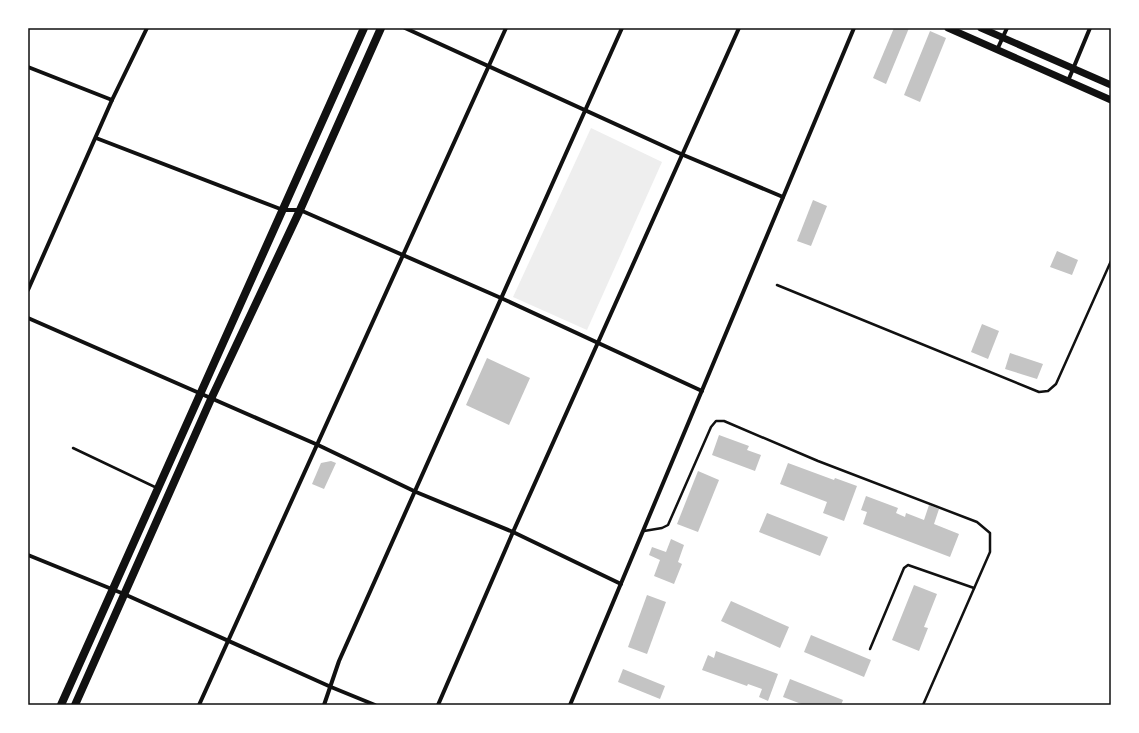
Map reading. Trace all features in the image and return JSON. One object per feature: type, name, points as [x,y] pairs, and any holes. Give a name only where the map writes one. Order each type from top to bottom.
[{"type":"main road","points":[[62,705],[199,394],[364,28]]},
{"type":"main road","points":[[75,705],[211,399],[300,210],[381,28]]},
{"type":"main road","points":[[948,28],[1111,100]]},
{"type":"main road","points":[[981,28],[1111,85]]},
{"type":"street","points":[[28,290],[112,100],[147,28]]},
{"type":"street","points":[[405,28],[489,65],[681,154],[782,197]]},
{"type":"street","points":[[199,705],[506,28]]},
{"type":"street","points":[[324,705],[339,661],[416,492],[622,28]]},
{"type":"street","points":[[438,705],[681,154],[739,28]]},
{"type":"street","points":[[570,705],[854,28]]},
{"type":"street","points":[[997,50],[1007,28]]},
{"type":"street","points":[[1068,82],[1090,28]]},
{"type":"street","points":[[28,67],[112,100]]},
{"type":"street","points":[[96,138],[283,210],[300,210],[402,256],[502,298],[702,391]]},
{"type":"street","points":[[28,318],[318,445],[416,492],[513,532],[621,584]]},
{"type":"street","points":[[28,555],[124,594],[331,687],[375,705]]},
{"type":"lane","points":[[777,285],[1039,392],[1048,391],[1056,384],[1111,261]]},
{"type":"lane","points":[[643,531],[662,528],[668,525],[711,427],[716,421],[724,420],[818,460],[977,522],[990,533],[990,552],[923,705]]},
{"type":"lane","points":[[72,448],[158,488]]},
{"type":"lane","points":[[870,649],[904,568],[908,565],[974,588]]},
{"type":"shaded area","points":[[591,128],[662,162],[587,330],[513,297]]},
{"type":"building","points":[[894,28],[909,28],[886,84],[873,78]]},
{"type":"building","points":[[930,31],[946,38],[920,102],[904,95]]},
{"type":"building","points":[[813,200],[827,206],[811,246],[797,241]]},
{"type":"building","points":[[1057,251],[1078,260],[1072,275],[1050,267]]},
{"type":"building","points":[[982,324],[999,331],[988,359],[971,352]]},
{"type":"building","points":[[1010,353],[1043,364],[1037,379],[1005,369]]},
{"type":"building","points":[[487,358],[530,378],[509,425],[466,405]]},
{"type":"building","points":[[719,435],[749,446],[747,450],[761,455],[755,471],[712,455]]},
{"type":"building","points":[[331,461],[336,463],[324,489],[312,484],[321,463]]},
{"type":"building","points":[[788,463],[834,480],[835,478],[857,486],[844,521],[823,513],[827,502],[780,484]]},
{"type":"building","points":[[698,471],[719,480],[698,532],[677,524]]},
{"type":"building","points":[[866,496],[898,508],[896,513],[905,517],[906,513],[924,520],[929,505],[939,509],[934,524],[959,534],[950,557],[863,524],[867,512],[861,510]]},
{"type":"building","points":[[767,513],[828,537],[820,556],[759,532]]},
{"type":"building","points":[[671,539],[684,545],[678,562],[682,564],[674,584],[654,576],[660,560],[649,555],[652,547],[666,552]]},
{"type":"building","points":[[914,585],[937,594],[924,627],[928,628],[919,651],[892,640]]},
{"type":"building","points":[[647,595],[666,602],[647,654],[628,647]]},
{"type":"building","points":[[731,601],[789,627],[780,648],[721,621]]},
{"type":"building","points":[[811,635],[871,660],[864,677],[804,652]]},
{"type":"building","points":[[716,651],[778,674],[768,701],[759,697],[762,689],[748,684],[747,686],[702,670],[708,655],[714,658]]},
{"type":"building","points":[[623,669],[665,686],[660,699],[618,682]]},
{"type":"building","points":[[790,679],[843,700],[841,705],[804,705],[783,697]]}]
